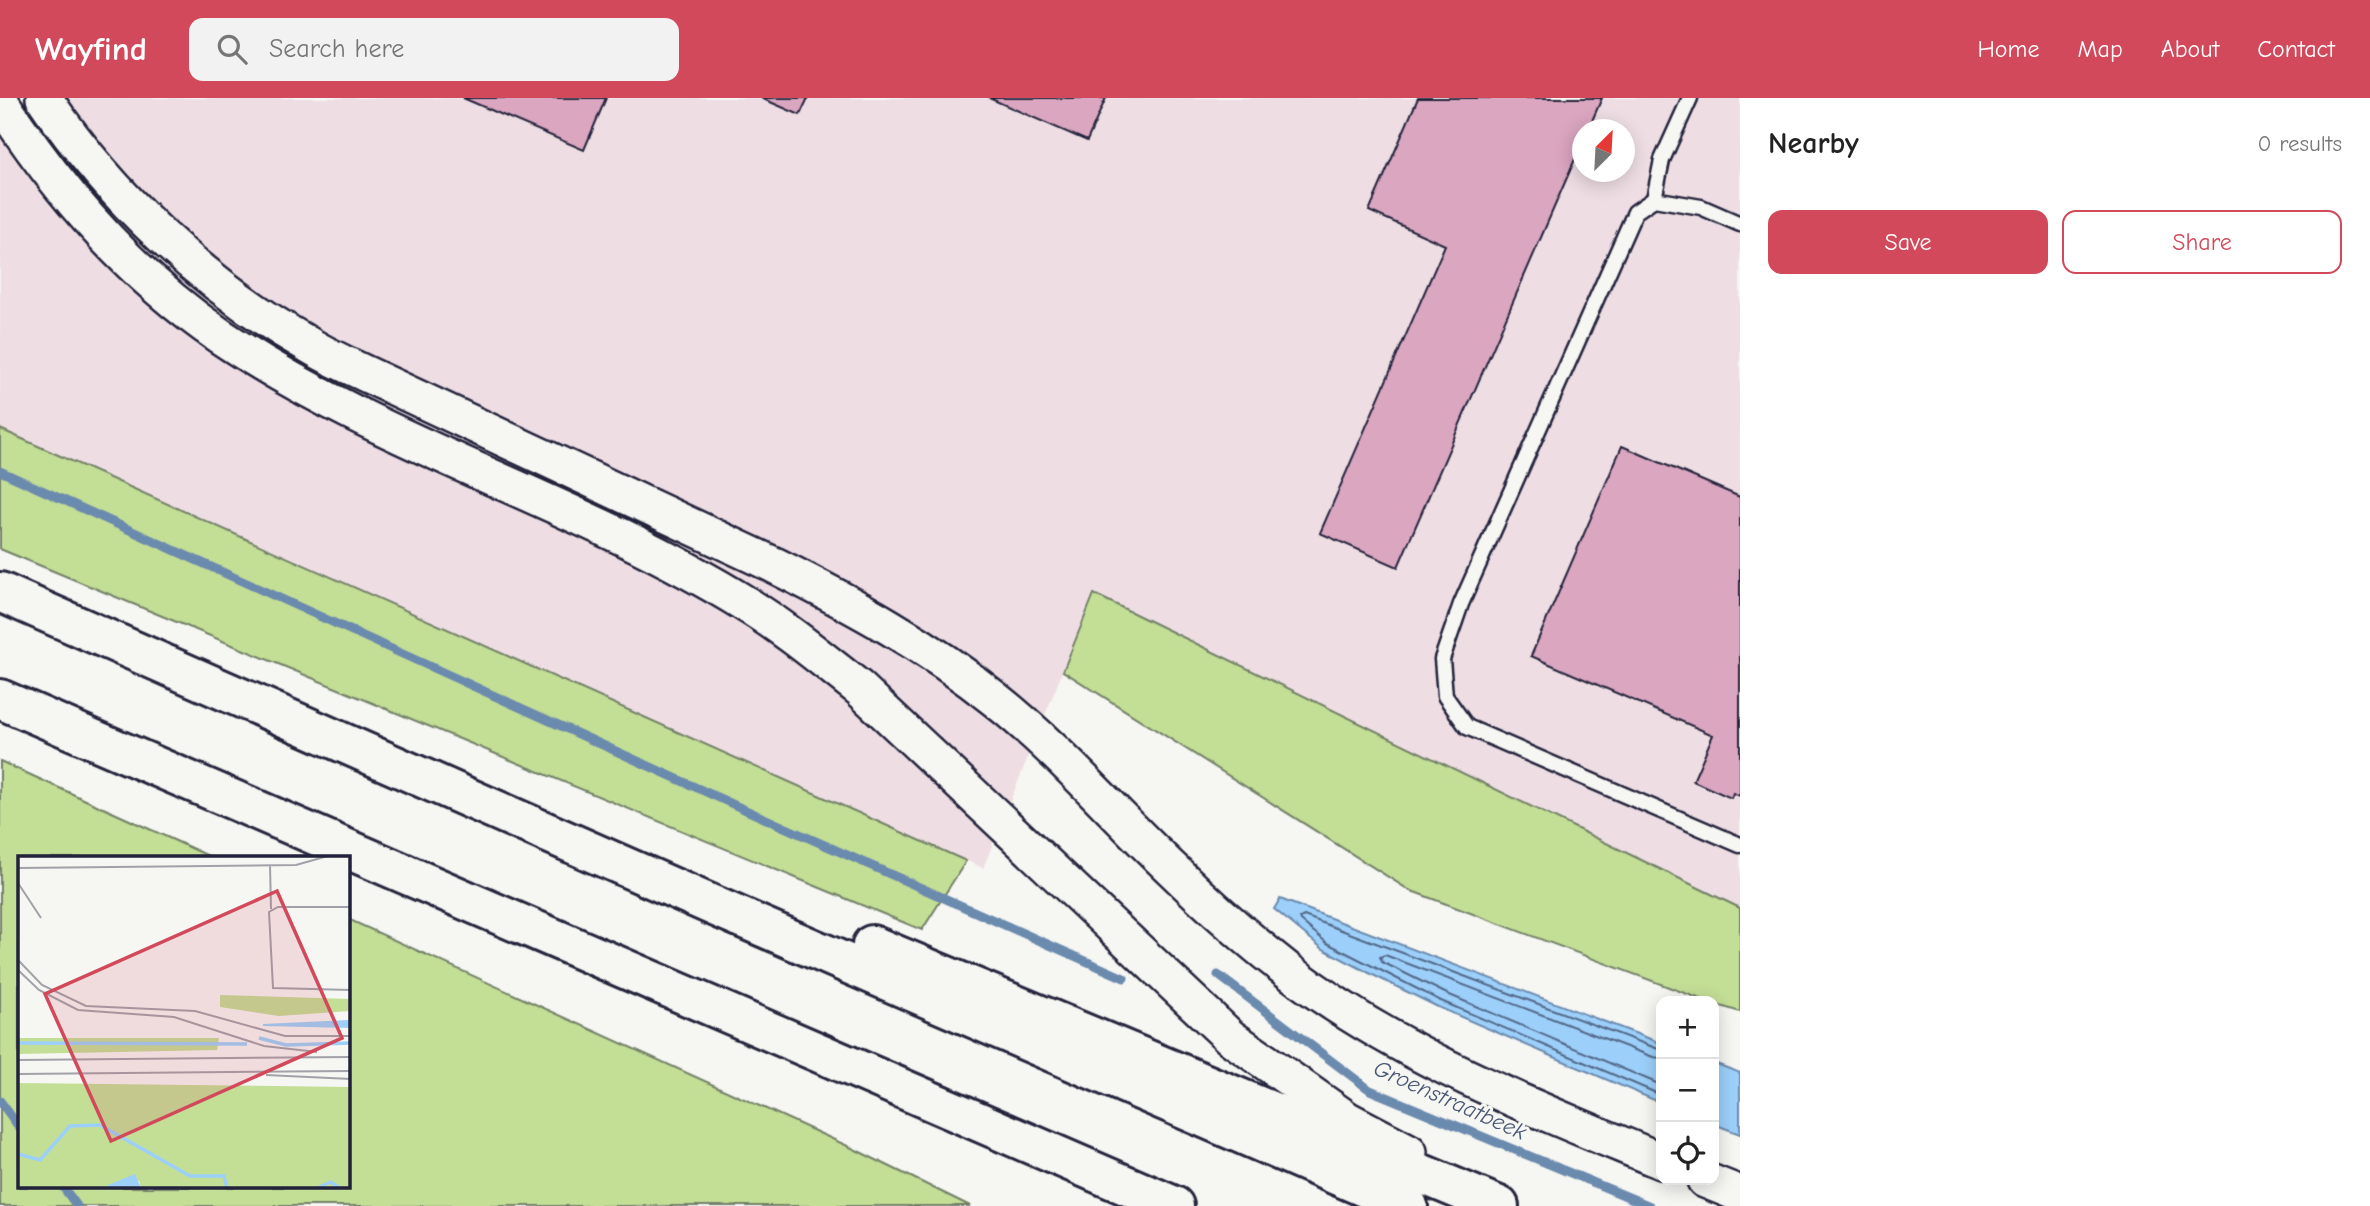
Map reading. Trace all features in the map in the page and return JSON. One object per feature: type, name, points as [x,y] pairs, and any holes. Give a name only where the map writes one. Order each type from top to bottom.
[{"type":"highway","points":[[0,592],[719,908],[1408,1206]]},
{"type":"highway","points":[[0,699],[1174,1206]]},
{"type":"highway","points":[[719,908],[790,911],[1499,1206]]},
{"type":"highway","points":[[1109,1178],[1141,1206]]},
{"type":"street","points":[[44,98],[94,166],[142,217],[224,289],[267,319],[309,346],[774,565],[890,626],[996,700],[1057,754],[1180,877],[1287,970],[1353,1014],[1442,1065],[1499,1093],[1656,1159]]},
{"type":"street","points":[[0,101],[62,190],[115,247],[165,292],[218,334],[280,374],[339,407],[620,537],[745,603],[807,646],[859,688],[1230,1037],[1348,1120],[1510,1206]]},
{"type":"street","points":[[1718,1185],[1740,1194]]},
{"type":"lane","points":[[1690,98],[1662,160],[1654,199],[1635,212],[1461,604],[1442,659],[1445,696],[1467,727],[1740,845]]},
{"type":"lane","points":[[1654,199],[1701,207],[1740,224]]},
{"type":"shaded area","points":[[0,98],[1740,98],[1740,908],[1094,594],[983,868],[0,429]]},
{"type":"green space","points":[[0,429],[966,861],[922,930],[0,549]]},
{"type":"green space","points":[[1094,594],[1740,908],[1740,1012],[1719,1006],[1719,996],[1693,996],[1409,890],[1063,671]]},
{"type":"green space","points":[[0,761],[209,856],[18,856],[18,1188],[350,1188],[350,920],[852,1148],[970,1206],[0,1206]]},
{"type":"water","points":[[1280,899],[1656,1041],[1656,1101],[1438,1007],[1377,977],[1323,949],[1274,909]]},
{"type":"water","points":[[1719,1065],[1740,1073],[1740,1134],[1719,1126]]},
{"type":"building","points":[[463,98],[606,98],[584,150]]},
{"type":"building","points":[[761,98],[808,98],[800,115]]},
{"type":"building","points":[[989,98],[1106,98],[1087,141]]},
{"type":"building","points":[[1418,98],[1602,98],[1593,119],[1572,119],[1572,166],[1398,567],[1320,533],[1445,245],[1369,211]]},
{"type":"building","points":[[1622,446],[1740,497],[1740,796],[1733,793],[1731,798],[1693,781],[1713,735],[1531,656]]},
{"type":"waterway","points":[[0,471],[739,807],[1124,978]]},
{"type":"waterway","name":"Groenstraatbeek","points":[[1218,975],[1370,1090],[1650,1206]]},
{"type":"waterway","points":[[0,1101],[18,1126]]},
{"type":"waterway","points":[[64,1188],[77,1206]]}]
